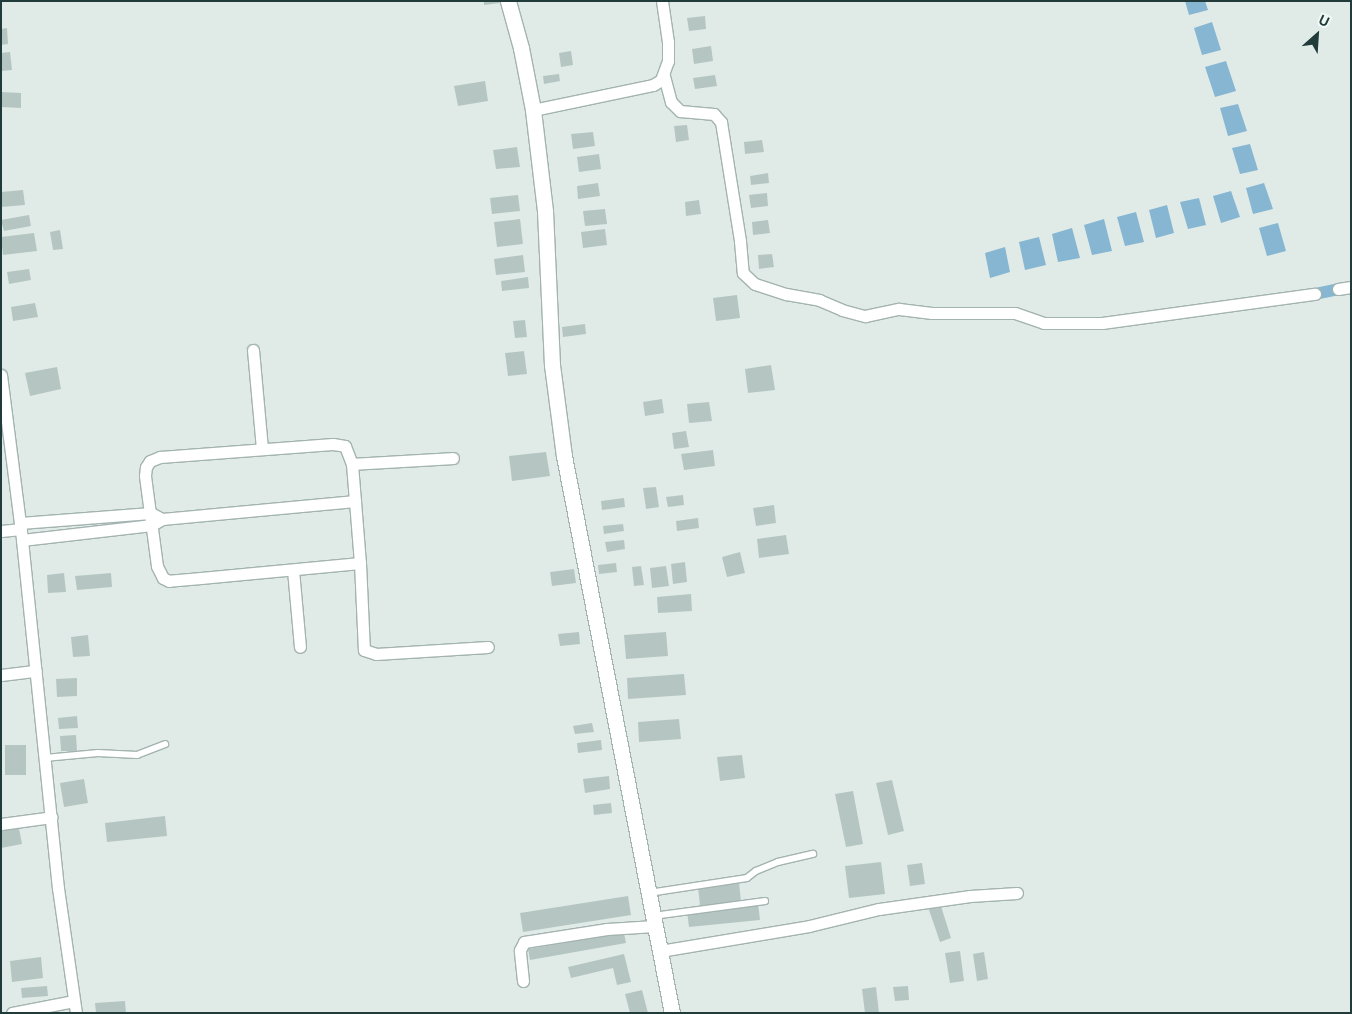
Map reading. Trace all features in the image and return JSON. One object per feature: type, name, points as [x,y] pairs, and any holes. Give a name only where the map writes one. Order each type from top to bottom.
[{"type":"street","points":[[508,1],[521,48],[533,110],[545,211],[549,325],[557,411],[672,1013]]},
{"type":"street","points":[[533,110],[653,85],[661,80],[668,61],[668,42],[662,1]]},
{"type":"street","points":[[664,76],[671,102],[680,111],[714,114],[721,122],[740,241],[743,273],[755,284],[786,294],[819,300],[842,310],[865,316],[899,309],[932,313],[1015,313],[1026,315],[1044,323],[1102,323],[1315,294]]},
{"type":"street","points":[[1338,289],[1351,287]]},
{"type":"street","points":[[253,350],[262,449]]},
{"type":"street","points":[[1,375],[21,531],[58,888],[75,1007],[12,1013]]},
{"type":"street","points":[[360,563],[169,581],[160,574],[157,522],[151,512],[145,476],[150,461],[160,457],[341,444],[348,449],[352,464],[360,563],[363,646],[368,653],[488,647]]},
{"type":"street","points":[[352,464],[453,458]]},
{"type":"street","points":[[1,531],[157,522],[355,502]]},
{"type":"street","points":[[21,531],[151,512]]},
{"type":"street","points":[[293,570],[300,647]]},
{"type":"street","points":[[1,675],[36,672]]},
{"type":"street","points":[[1,824],[52,817]]},
{"type":"street","points":[[660,951],[809,926],[879,909],[970,896],[1018,893]]},
{"type":"street","points":[[523,981],[520,950],[524,942],[654,921]]},
{"type":"lane","points":[[45,758],[98,753],[137,755],[165,744]]},
{"type":"lane","points":[[649,893],[747,878],[756,871],[778,862],[812,854]]},
{"type":"lane","points":[[654,921],[765,901]]},
{"type":"water","points":[[1185,1],[1205,1],[1208,10],[1189,15]]},
{"type":"water","points":[[1212,22],[1221,50],[1202,55],[1194,28]]},
{"type":"water","points":[[1226,61],[1236,91],[1215,97],[1205,67]]},
{"type":"water","points":[[1238,104],[1247,131],[1228,136],[1220,108]]},
{"type":"water","points":[[1250,144],[1258,170],[1240,174],[1232,148]]},
{"type":"water","points":[[1264,183],[1273,209],[1253,214],[1246,188]]},
{"type":"water","points":[[1231,191],[1240,217],[1221,223],[1213,196]]},
{"type":"water","points":[[1199,198],[1206,225],[1188,229],[1180,202]]},
{"type":"water","points":[[1167,205],[1174,233],[1156,238],[1149,210]]},
{"type":"water","points":[[1136,212],[1144,242],[1125,246],[1117,217]]},
{"type":"water","points":[[1104,219],[1112,251],[1092,255],[1084,225]]},
{"type":"water","points":[[1278,223],[1286,251],[1267,256],[1259,228]]},
{"type":"water","points":[[1072,228],[1080,258],[1058,262],[1052,234]]},
{"type":"water","points":[[1039,237],[1046,265],[1025,270],[1019,242]]},
{"type":"water","points":[[1005,247],[1010,272],[990,278],[985,253]]},
{"type":"building","points":[[484,1],[500,1],[500,3],[484,5]]},
{"type":"building","points":[[705,16],[706,29],[689,31],[687,18]]},
{"type":"building","points":[[7,28],[8,44],[1,45],[1,29]]},
{"type":"building","points":[[711,46],[713,61],[694,64],[692,49]]},
{"type":"building","points":[[571,51],[573,65],[561,67],[559,53]]},
{"type":"building","points":[[10,52],[12,70],[1,71],[1,53]]},
{"type":"building","points":[[559,74],[560,81],[544,84],[543,76]]},
{"type":"building","points":[[715,75],[717,86],[695,89],[693,78]]},
{"type":"building","points":[[485,81],[488,101],[458,106],[454,86]]},
{"type":"building","points":[[1,92],[21,93],[21,108],[1,107]]},
{"type":"building","points":[[687,125],[689,140],[676,142],[674,126]]},
{"type":"building","points":[[593,132],[595,146],[573,149],[571,134]]},
{"type":"building","points":[[762,140],[764,152],[745,154],[744,142]]},
{"type":"building","points":[[517,147],[520,167],[496,169],[493,150]]},
{"type":"building","points":[[599,154],[601,169],[579,172],[577,157]]},
{"type":"building","points":[[768,173],[769,183],[751,185],[750,176]]},
{"type":"building","points":[[598,183],[600,196],[578,199],[577,186]]},
{"type":"building","points":[[23,190],[25,205],[1,207],[1,192]]},
{"type":"building","points":[[767,193],[768,206],[751,208],[749,195]]},
{"type":"building","points":[[518,195],[520,211],[492,214],[490,198]]},
{"type":"building","points":[[699,200],[701,214],[686,216],[685,202]]},
{"type":"building","points":[[605,209],[607,224],[585,226],[583,211]]},
{"type":"building","points":[[29,215],[31,226],[4,231],[1,220]]},
{"type":"building","points":[[520,219],[523,244],[497,247],[494,222]]},
{"type":"building","points":[[768,220],[770,233],[753,235],[752,222]]},
{"type":"building","points":[[605,229],[607,245],[583,248],[581,232]]},
{"type":"building","points":[[60,230],[63,249],[53,250],[50,232]]},
{"type":"building","points":[[34,233],[37,251],[3,255],[1,237]]},
{"type":"building","points":[[772,254],[774,267],[759,269],[758,255]]},
{"type":"building","points":[[523,255],[525,272],[496,275],[494,259]]},
{"type":"building","points":[[29,269],[31,280],[9,284],[7,272]]},
{"type":"building","points":[[528,277],[529,288],[502,291],[501,281]]},
{"type":"building","points":[[737,295],[740,318],[716,321],[713,298]]},
{"type":"building","points":[[35,303],[38,317],[13,321],[11,307]]},
{"type":"building","points":[[525,320],[527,337],[515,338],[513,321]]},
{"type":"building","points":[[585,324],[586,334],[563,337],[562,327]]},
{"type":"building","points":[[524,351],[527,374],[508,376],[505,353]]},
{"type":"building","points":[[771,365],[775,390],[748,393],[745,369]]},
{"type":"building","points":[[57,367],[61,389],[30,396],[25,373]]},
{"type":"building","points":[[662,399],[664,413],[645,416],[643,402]]},
{"type":"building","points":[[709,402],[712,421],[689,423],[687,404]]},
{"type":"building","points":[[686,431],[689,447],[674,449],[672,433]]},
{"type":"building","points":[[713,450],[715,466],[684,470],[681,454]]},
{"type":"building","points":[[546,452],[550,476],[512,481],[509,456]]},
{"type":"building","points":[[656,487],[659,507],[646,509],[643,488]]},
{"type":"building","points":[[683,495],[684,505],[668,507],[666,497]]},
{"type":"building","points":[[624,498],[625,507],[602,510],[601,501]]},
{"type":"building","points":[[774,505],[776,523],[756,526],[753,508]]},
{"type":"building","points":[[698,518],[699,528],[677,531],[676,521]]},
{"type":"building","points":[[623,524],[624,531],[604,534],[603,526]]},
{"type":"building","points":[[786,535],[789,554],[759,558],[757,539]]},
{"type":"building","points":[[624,540],[625,549],[607,552],[605,542]]},
{"type":"building","points":[[740,552],[745,573],[727,577],[722,557]]},
{"type":"building","points":[[685,562],[687,582],[673,584],[671,564]]},
{"type":"building","points":[[616,563],[617,572],[599,574],[598,565]]},
{"type":"building","points":[[641,566],[644,585],[634,586],[632,567]]},
{"type":"building","points":[[666,566],[669,586],[652,588],[650,568]]},
{"type":"building","points":[[574,569],[576,583],[552,586],[550,572]]},
{"type":"building","points":[[64,573],[66,592],[48,593],[47,575]]},
{"type":"building","points":[[111,573],[112,587],[77,590],[75,576]]},
{"type":"building","points":[[691,594],[692,611],[658,613],[657,597]]},
{"type":"building","points":[[579,632],[580,644],[560,646],[558,634]]},
{"type":"building","points":[[666,632],[668,656],[626,659],[624,635]]},
{"type":"building","points":[[88,635],[90,656],[73,657],[71,637]]},
{"type":"building","points":[[684,674],[686,695],[628,699],[627,678]]},
{"type":"building","points":[[77,678],[77,696],[57,697],[56,679]]},
{"type":"building","points":[[77,716],[78,728],[59,729],[58,718]]},
{"type":"building","points":[[679,719],[681,739],[639,742],[638,722]]},
{"type":"building","points":[[592,723],[594,732],[575,734],[573,726]]},
{"type":"building","points":[[76,735],[77,751],[61,751],[60,736]]},
{"type":"building","points":[[601,740],[602,750],[578,753],[577,743]]},
{"type":"building","points":[[5,745],[26,745],[26,775],[5,775]]},
{"type":"building","points":[[742,755],[745,778],[720,781],[717,757]]},
{"type":"building","points":[[609,776],[610,789],[585,793],[583,779]]},
{"type":"building","points":[[84,779],[88,803],[64,807],[60,783]]},
{"type":"building","points":[[892,780],[904,831],[888,835],[876,783]]},
{"type":"building","points":[[853,791],[863,844],[846,847],[835,794]]},
{"type":"building","points":[[611,803],[612,813],[594,815],[593,805]]},
{"type":"building","points":[[165,816],[167,836],[107,842],[105,823]]},
{"type":"building","points":[[18,823],[22,844],[1,848],[1,826]]},
{"type":"building","points":[[881,862],[885,894],[849,898],[845,866]]},
{"type":"building","points":[[922,863],[925,884],[910,886],[907,865]]},
{"type":"building","points":[[739,883],[741,901],[700,906],[698,887]]},
{"type":"building","points":[[628,896],[631,915],[523,932],[520,913]]},
{"type":"building","points":[[758,903],[760,920],[689,927],[687,911]]},
{"type":"building","points":[[940,903],[951,938],[940,942],[928,907]]},
{"type":"building","points":[[624,933],[626,943],[530,960],[528,949]]},
{"type":"building","points":[[960,951],[964,981],[950,983],[945,953]]},
{"type":"building","points":[[984,952],[988,979],[977,981],[973,954]]},
{"type":"building","points":[[624,954],[631,982],[617,985],[613,968],[571,978],[568,967]]},
{"type":"building","points":[[41,957],[43,978],[12,982],[10,961]]},
{"type":"building","points":[[47,986],[48,996],[22,998],[21,988]]},
{"type":"building","points":[[908,986],[909,1000],[895,1001],[893,987]]},
{"type":"building","points":[[876,987],[879,1013],[865,1013],[862,989]]},
{"type":"building","points":[[642,990],[648,1013],[630,1013],[625,994]]},
{"type":"building","points":[[125,1001],[126,1013],[96,1013],[95,1003]]},
{"type":"waterway","points":[[1315,294],[1338,289]]}]
